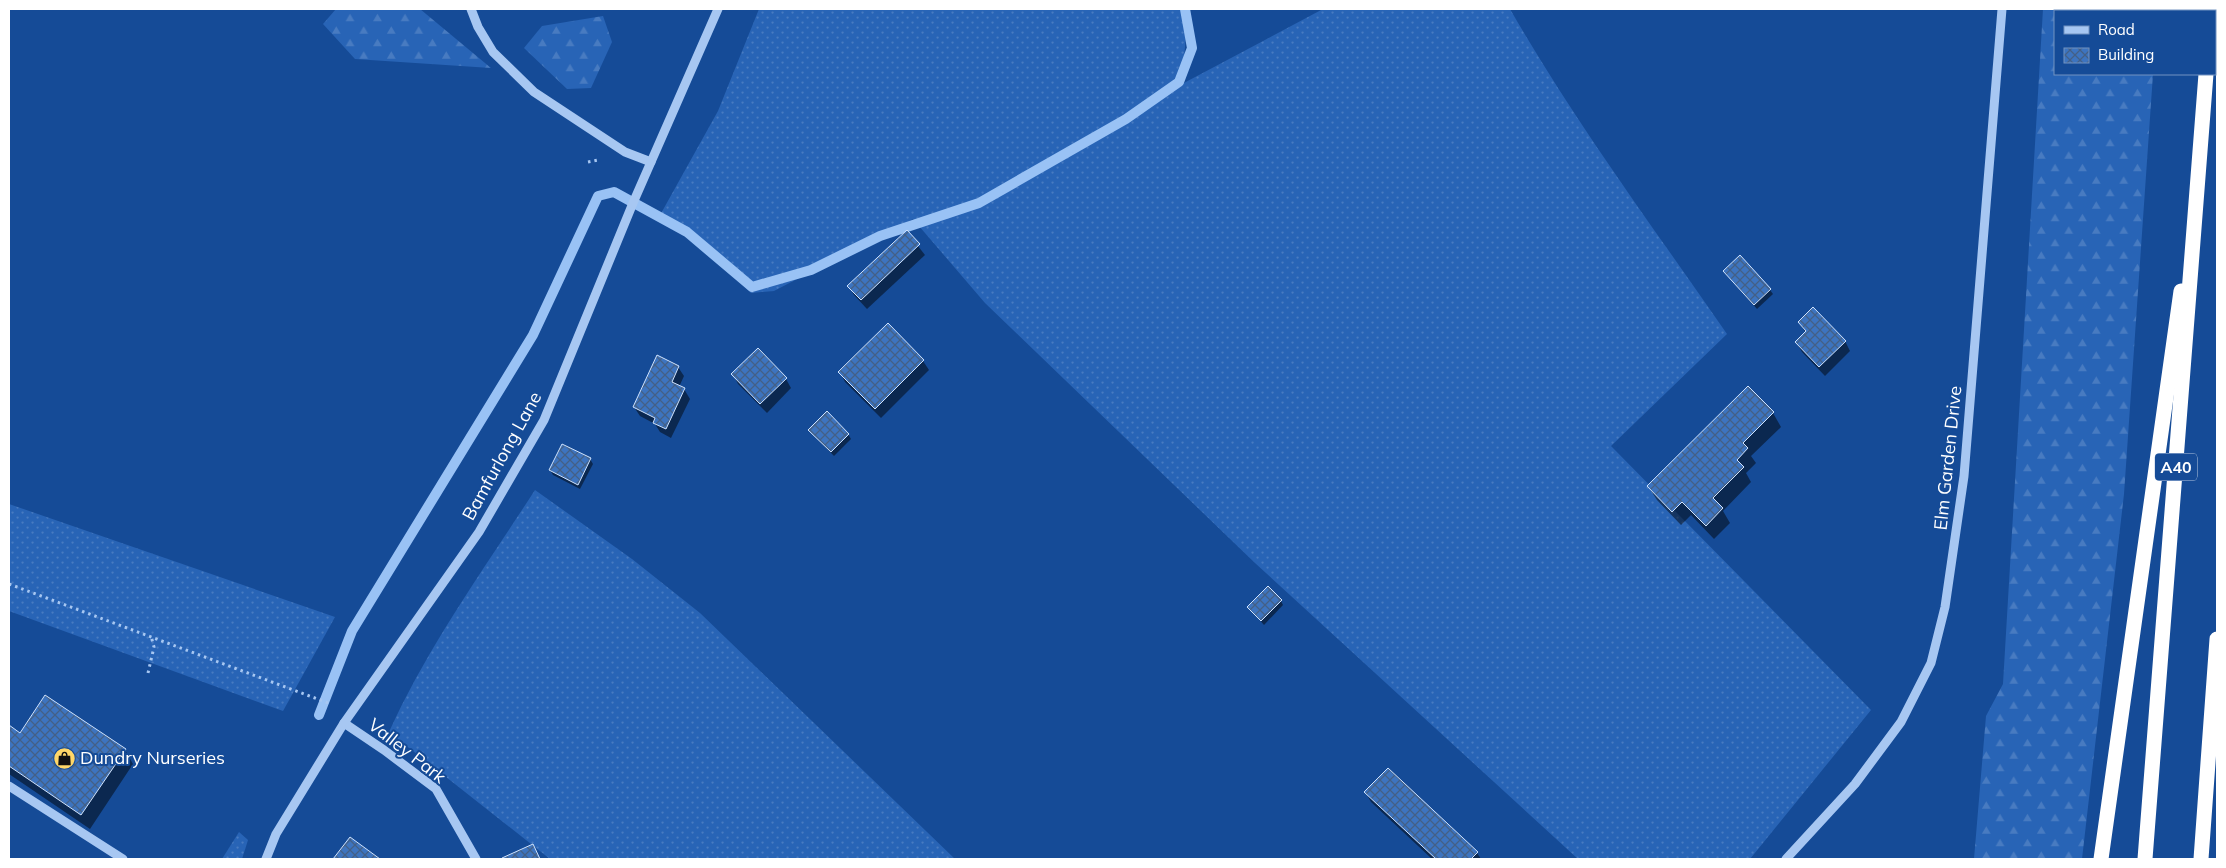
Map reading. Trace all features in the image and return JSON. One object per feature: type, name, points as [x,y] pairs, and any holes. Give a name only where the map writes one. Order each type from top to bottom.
[{"type":"highway","name":"A40","points":[[2145,859],[2206,75]]},
{"type":"highway","points":[[2101,859],[2201,143]]},
{"type":"highway","points":[[2201,859],[2217,639]]},
{"type":"highway","points":[[2210,859],[2211,718]]},
{"type":"street","points":[[471,9],[478,28],[493,52],[534,92],[625,152],[651,162]]},
{"type":"street","name":"Bamfurlong Lane","points":[[266,859],[276,834],[344,724],[479,532],[544,420],[651,162],[718,9]]},
{"type":"street","name":"Elm Garden Drive","points":[[1786,859],[1855,784],[1902,722],[1931,663],[1947,598],[1964,476],[2002,9]]},
{"type":"street","name":"Valley Park","points":[[344,724],[384,750],[436,790],[476,859]]},
{"type":"street","points":[[9,786],[123,859]]},
{"type":"path","points":[[9,584],[328,703]]},
{"type":"path","points":[[148,673],[154,647],[151,636]]},
{"type":"green space","points":[[336,9],[420,9],[491,68],[355,59],[323,24]]},
{"type":"green space","points":[[759,9],[1188,9],[1182,84],[1323,9],[1510,9],[1588,133],[1727,334],[1611,446],[1871,710],[1750,859],[1578,859],[1255,563],[985,303],[913,219],[774,291],[751,293],[687,232],[659,217],[718,111]]},
{"type":"green space","points":[[2043,9],[2158,9],[2054,10],[2054,75],[2153,75],[2124,494],[2082,859],[1974,859],[1986,716],[2003,684]]},
{"type":"green space","points":[[603,16],[612,42],[591,88],[567,89],[524,48],[542,26]]},
{"type":"green space","points":[[535,490],[632,559],[700,613],[955,859],[550,859],[389,732],[404,700],[439,638]]},
{"type":"green space","points":[[9,504],[335,617],[283,711],[9,611]]},
{"type":"green space","points":[[239,832],[248,840],[242,859],[222,859]]},
{"type":"building","points":[[907,230],[920,244],[861,300],[847,286]]},
{"type":"building","points":[[1740,255],[1771,289],[1754,305],[1723,271]]},
{"type":"building","points":[[1813,307],[1846,341],[1819,367],[1795,342],[1806,331],[1798,322]]},
{"type":"building","points":[[888,323],[924,360],[875,409],[838,372]]},
{"type":"building","points":[[758,348],[787,378],[760,404],[731,374]]},
{"type":"building","points":[[657,355],[679,366],[672,382],[685,388],[666,429],[653,423],[655,418],[633,407]]},
{"type":"building","points":[[1748,386],[1774,412],[1743,443],[1748,448],[1737,460],[1744,467],[1713,498],[1723,508],[1706,526],[1682,502],[1672,512],[1647,486]]},
{"type":"building","points":[[827,411],[849,434],[831,452],[808,430]]},
{"type":"building","points":[[562,444],[591,458],[578,485],[549,470]]},
{"type":"building","points":[[1268,586],[1282,600],[1261,621],[1247,607]]},
{"type":"building","name":"Dundry Nurseries","points":[[45,695],[126,749],[81,815],[9,766],[9,725],[20,733]]},
{"type":"building","points":[[1388,768],[1478,852],[1471,859],[1436,859],[1364,792]]},
{"type":"building","points":[[350,837],[380,859],[333,859]]},
{"type":"building","points":[[533,844],[540,859],[502,858]]},
{"type":"waterway","points":[[319,715],[352,631],[533,335],[598,196],[614,192],[687,232],[752,287],[811,270],[880,236],[979,203],[1126,119],[1179,82],[1192,48],[1185,9]]},
{"type":"place","name":"Dundry Nurseries","points":[[64,758]]}]
